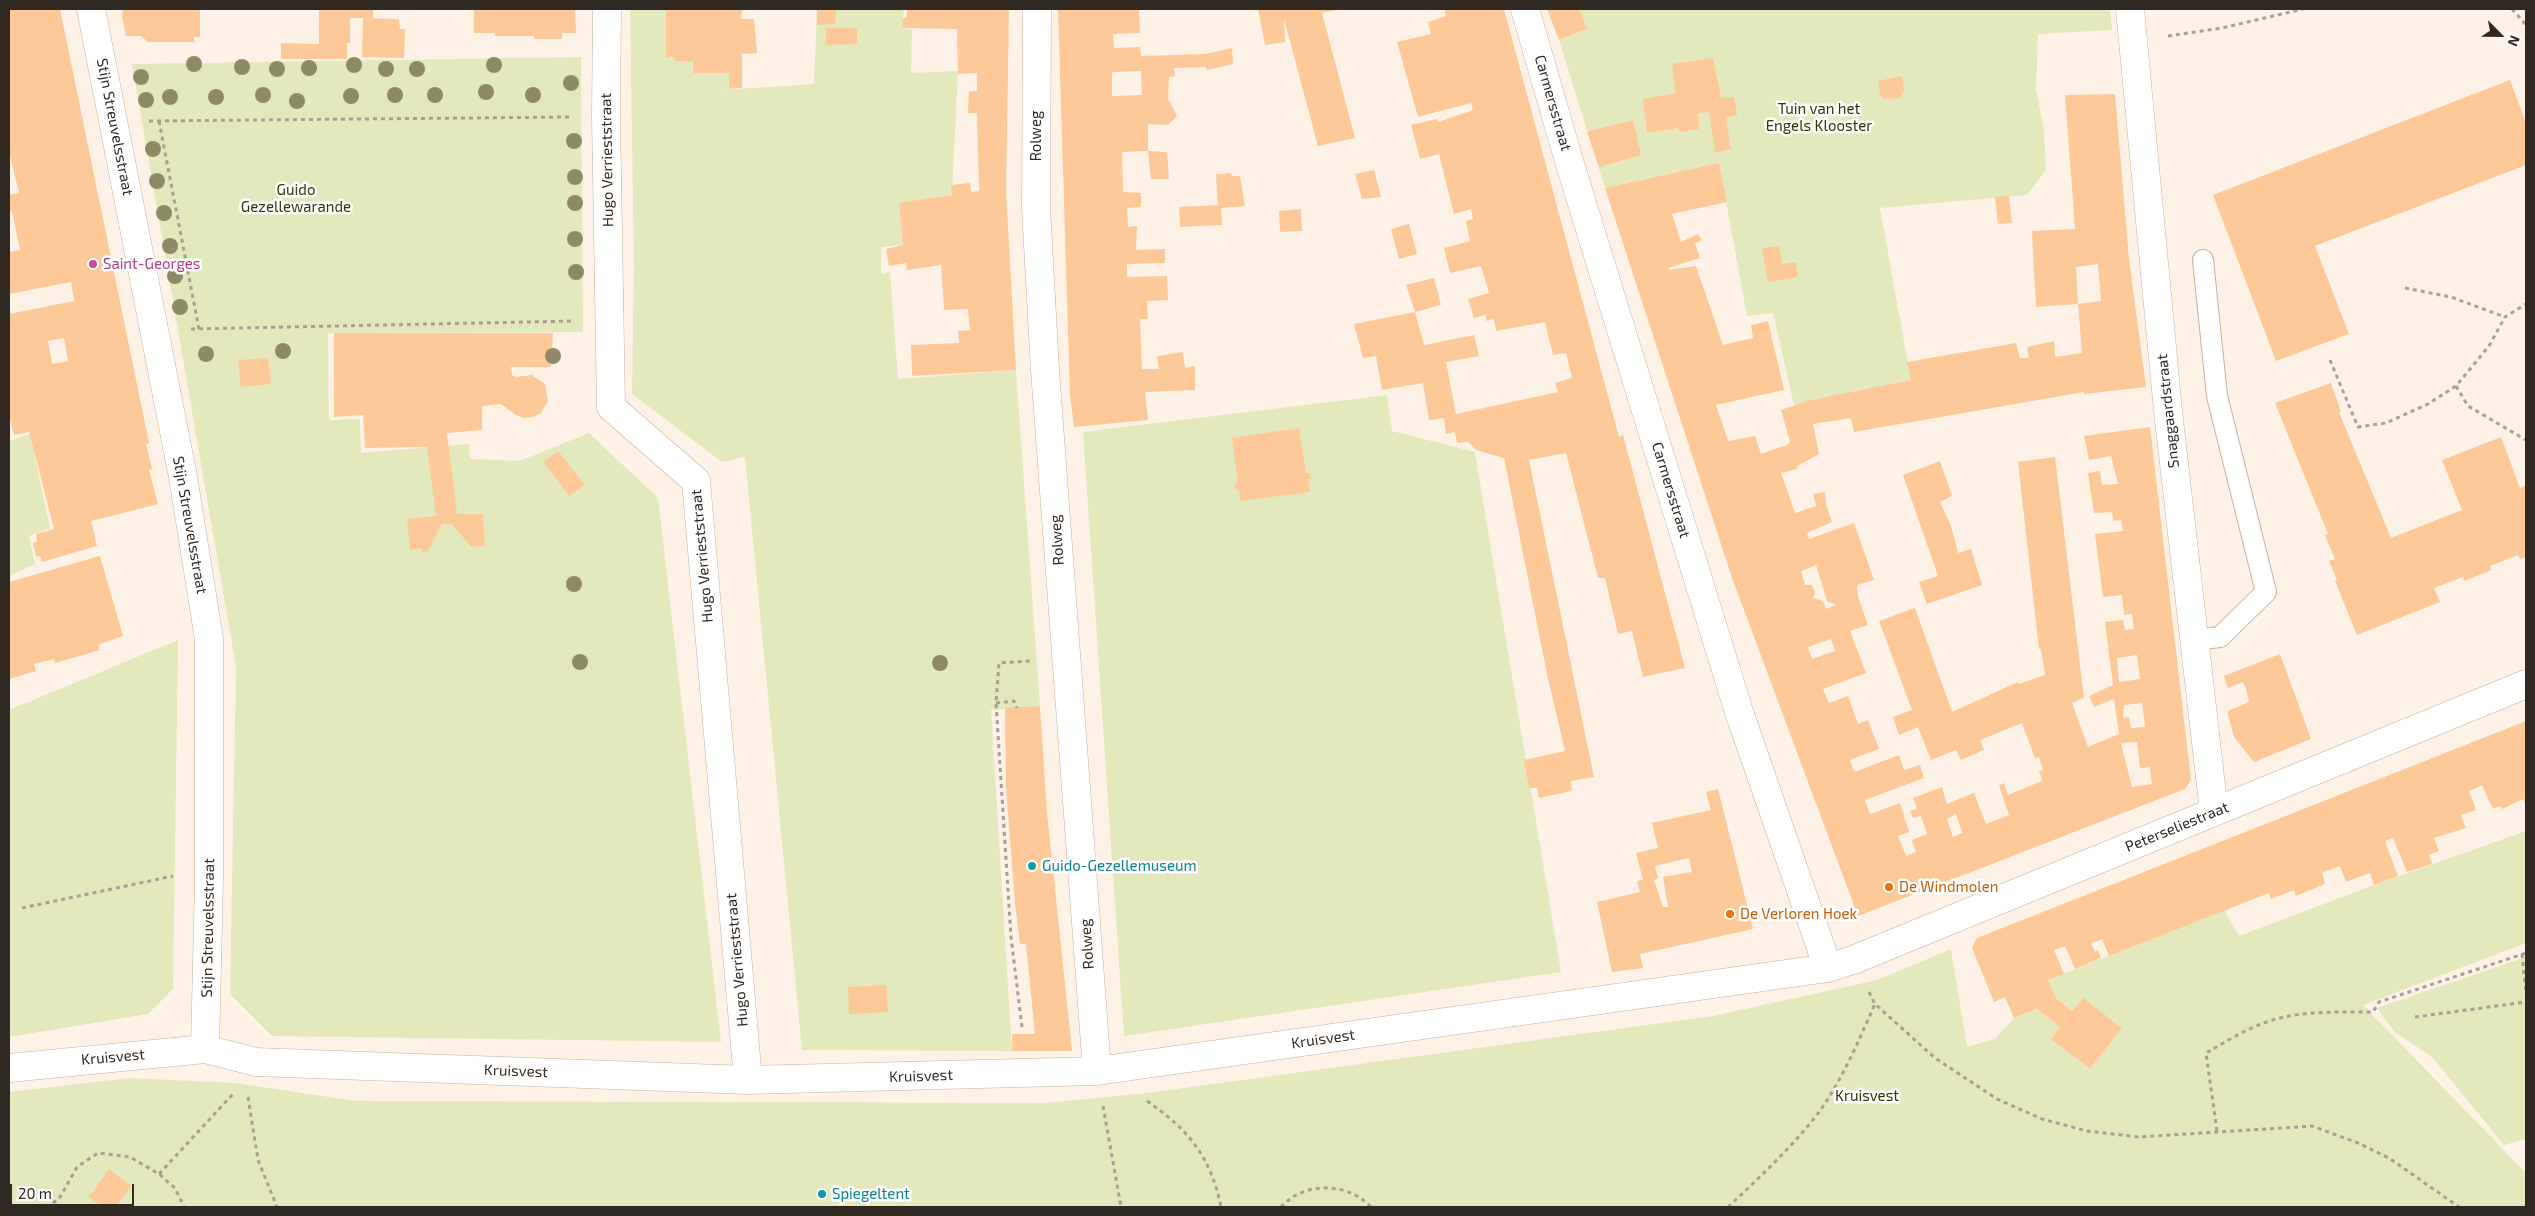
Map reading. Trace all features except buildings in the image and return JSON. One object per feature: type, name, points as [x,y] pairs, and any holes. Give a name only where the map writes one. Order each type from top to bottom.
[{"type":"street","name":"Stijn Streuvelsstraat","points":[[91,9],[183,477],[209,639],[209,879],[205,1049]]},
{"type":"street","name":"Hugo Verrieststraat","points":[[607,9],[606,116],[611,407],[696,481],[748,1080]]},
{"type":"street","name":"Rolweg","points":[[1037,9],[1036,208],[1045,370],[1097,1071]]},
{"type":"street","name":"Carmersstraat","points":[[1525,9],[1569,161],[1739,712],[1828,968]]},
{"type":"street","name":"Snaggaardstraat","points":[[2130,9],[2167,402],[2214,812]]},
{"type":"street","name":"Peterseliestraat","points":[[1828,968],[1853,960],[2526,684]]},
{"type":"street","name":"Kruisvest","points":[[9,1068],[205,1049],[251,1071],[748,1080],[1097,1071],[1828,968]]},
{"type":"lane","points":[[2194,640],[2220,637],[2266,592],[2217,396],[2203,260]]},
{"type":"path","points":[[2133,41],[2222,28],[2303,9]]},
{"type":"path","points":[[2512,9],[2526,25]]},
{"type":"path","points":[[114,122],[606,116]]},
{"type":"path","points":[[158,121],[199,328]]},
{"type":"path","points":[[2405,288],[2451,297],[2505,317]]},
{"type":"path","points":[[2330,360],[2358,427],[2386,423],[2428,404],[2456,386],[2489,346],[2505,317],[2526,304]]},
{"type":"path","points":[[155,333],[199,328],[572,320],[609,322]]},
{"type":"path","points":[[2456,386],[2468,406],[2526,440]]},
{"type":"path","points":[[1022,1027],[1010,938],[996,703],[999,662],[1036,660]]},
{"type":"path","points":[[996,703],[1014,701],[1017,708]]},
{"type":"path","points":[[22,908],[156,880]]},
{"type":"path","points":[[2217,1131],[2206,1053],[2242,1033],[2283,1018],[2332,1012],[2373,1012],[2379,1002],[2524,954],[2526,992]]},
{"type":"path","points":[[2415,1017],[2526,1002]]},
{"type":"path","points":[[1728,1207],[1776,1163],[1817,1115],[1844,1070],[1876,1004],[1935,1058],[1997,1099],[2042,1119],[2087,1131],[2138,1137],[2312,1126],[2358,1143],[2389,1158],[2459,1207]]},
{"type":"path","points":[[159,1174],[251,1071]]},
{"type":"path","points":[[251,1071],[258,1160],[277,1207]]},
{"type":"path","points":[[1097,1071],[1121,1207]]},
{"type":"path","points":[[1145,1100],[1172,1118],[1190,1136],[1205,1158],[1218,1188],[1221,1207]]},
{"type":"path","points":[[46,1207],[59,1199],[78,1167],[98,1153],[130,1157],[159,1174],[175,1188],[184,1207]]},
{"type":"path","points":[[1281,1207],[1303,1192],[1326,1187],[1348,1191],[1364,1200],[1370,1207]]},
{"type":"green space","points":[[630,9],[666,9],[666,58],[674,57],[675,61],[693,61],[693,73],[729,73],[729,89],[721,90],[814,84],[817,9],[904,9],[902,28],[912,29],[911,73],[958,71],[952,195],[899,204],[903,245],[881,247],[881,274],[890,272],[898,379],[1016,370],[1040,706],[991,710],[1012,1051],[802,1050],[745,457],[722,462],[632,394],[634,265]]},
{"type":"green space","name":"Tuin van het Engels Klooster","points":[[1579,9],[2110,9],[2112,30],[2038,34],[2036,90],[2044,129],[2046,170],[2027,195],[1880,208],[1911,380],[1794,405],[1773,313],[1747,316],[1719,163],[1605,188],[1559,40],[1587,29]]},
{"type":"green space","name":"Guido Gezellewarande","points":[[581,57],[583,332],[328,333],[329,420],[360,419],[361,453],[469,444],[470,459],[520,461],[589,433],[658,498],[721,1042],[272,1036],[230,994],[236,667],[132,64]]},
{"type":"green space","points":[[1387,395],[1392,431],[1475,452],[1561,972],[1124,1036],[1083,432]]},
{"type":"green space","points":[[30,434],[50,528],[29,536],[35,564],[9,576],[9,441]]},
{"type":"green space","points":[[178,640],[173,989],[148,1014],[9,1037],[9,710]]},
{"type":"green space","name":"Kruisvest","points":[[2526,831],[2526,943],[2363,1005],[2526,1173],[2526,1207],[9,1207],[9,1092],[129,1078],[235,1083],[356,1101],[1046,1103],[1147,1093],[1713,1016],[1877,980],[1951,949],[1967,1047],[1995,1039],[2014,1018],[2037,1009],[2060,1027],[2051,1039],[2090,1069],[2122,1028],[2083,999],[2072,1011],[2056,998],[2048,980],[2224,910],[2239,936],[2374,885]]},
{"type":"green space","points":[[2526,957],[2526,1139],[2504,1145],[2432,1057],[2395,1032],[2377,1008]]},
{"type":"place","name":"Saint-Georges","points":[[93,264]]},
{"type":"place","name":"Guido-Gezellemuseum","points":[[1032,866]]},
{"type":"place","name":"De Windmolen","points":[[1889,887]]},
{"type":"place","name":"De Verloren Hoek","points":[[1730,914]]},
{"type":"place","name":"Spiegeltent","points":[[822,1194]]}]
